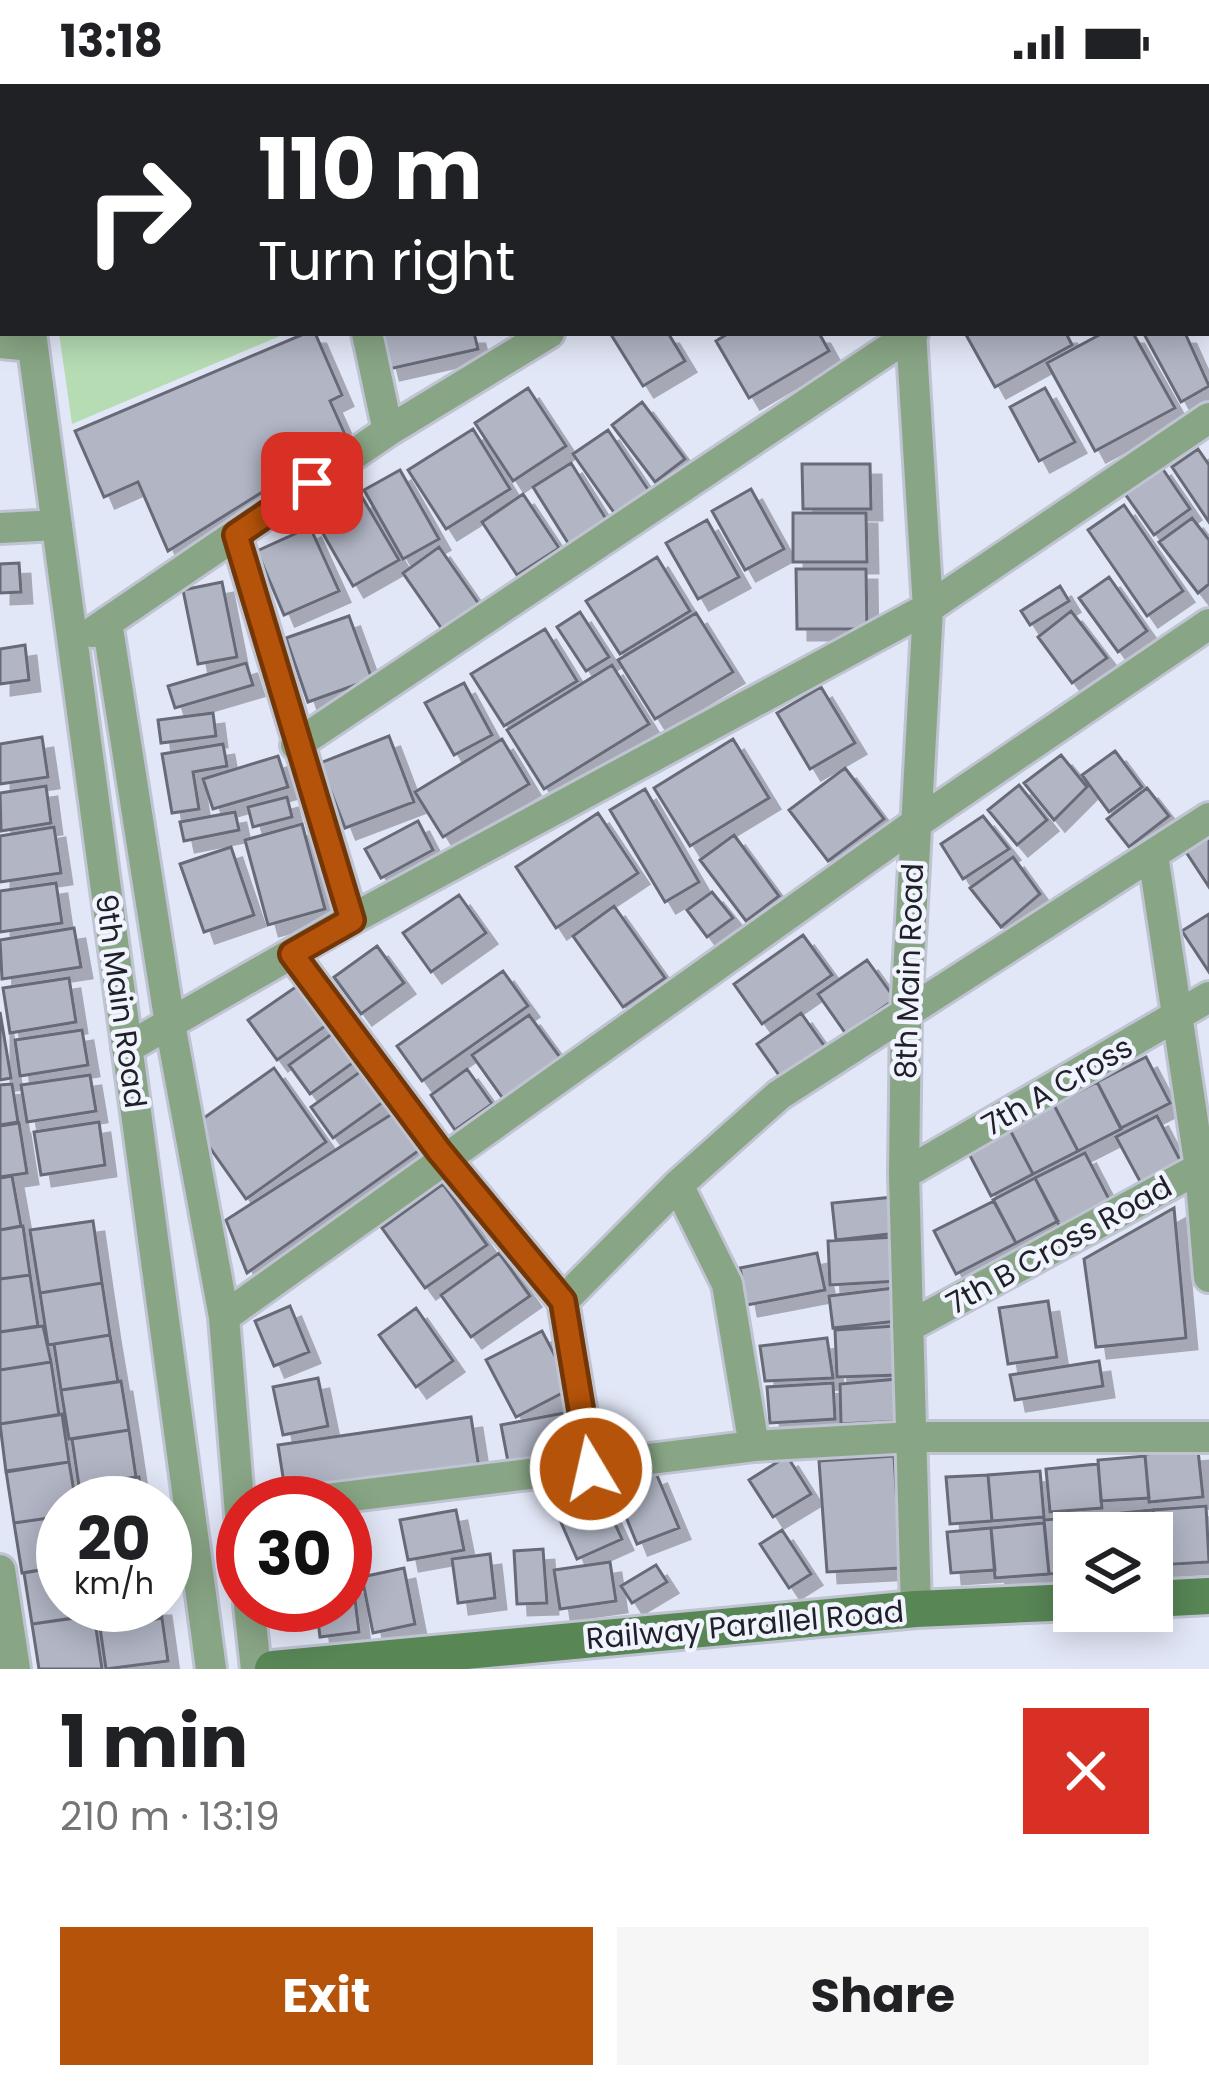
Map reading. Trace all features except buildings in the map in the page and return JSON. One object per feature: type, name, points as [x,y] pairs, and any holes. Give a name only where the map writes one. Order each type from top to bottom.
[{"type":"street","points":[[368,336],[388,431]]},
{"type":"street","points":[[73,645],[388,431],[545,336]]},
{"type":"street","points":[[296,746],[908,336]]},
{"type":"street","name":"8th Main Road","points":[[912,336],[928,608],[906,1012],[904,1174],[916,1609]]},
{"type":"street","points":[[0,343],[31,339]]},
{"type":"street","name":"9th Main Road","points":[[31,339],[211,1669]]},
{"type":"street","points":[[127,1048],[352,920],[928,608],[1209,418]]},
{"type":"street","points":[[0,529],[56,525]]},
{"type":"street","points":[[236,535],[352,920]]},
{"type":"street","points":[[107,622],[170,1024],[224,1317],[238,1476]]},
{"type":"street","points":[[224,1317],[915,824],[1209,624]]},
{"type":"street","points":[[563,1301],[678,1185],[779,1095],[1209,818]]},
{"type":"street","points":[[1154,855],[1205,1165],[1209,1277]]},
{"type":"street","points":[[292,954],[446,1158],[563,1301],[591,1469]]},
{"type":"street","name":"7th A Cross","points":[[904,1174],[1209,997]]},
{"type":"street","name":"7th B Cross Road","points":[[908,1327],[1205,1165]]},
{"type":"street","points":[[678,1185],[728,1284],[754,1446]]},
{"type":"street","points":[[372,1494],[754,1446],[913,1437],[1209,1437]]},
{"type":"street","points":[[0,1570],[15,1669]]},
{"type":"street","points":[[1173,1598],[1209,1596]]},
{"type":"street","name":"Railway Parallel Road","points":[[273,1669],[494,1658],[916,1609],[1053,1603]]},
{"type":"street","points":[[252,1632],[256,1669]]},
{"type":"green space","points":[[59,336],[280,336],[72,424]]},
{"type":"route","points":[[312,483],[236,535],[352,920],[292,954],[439,1151],[563,1301],[591,1469]]}]
